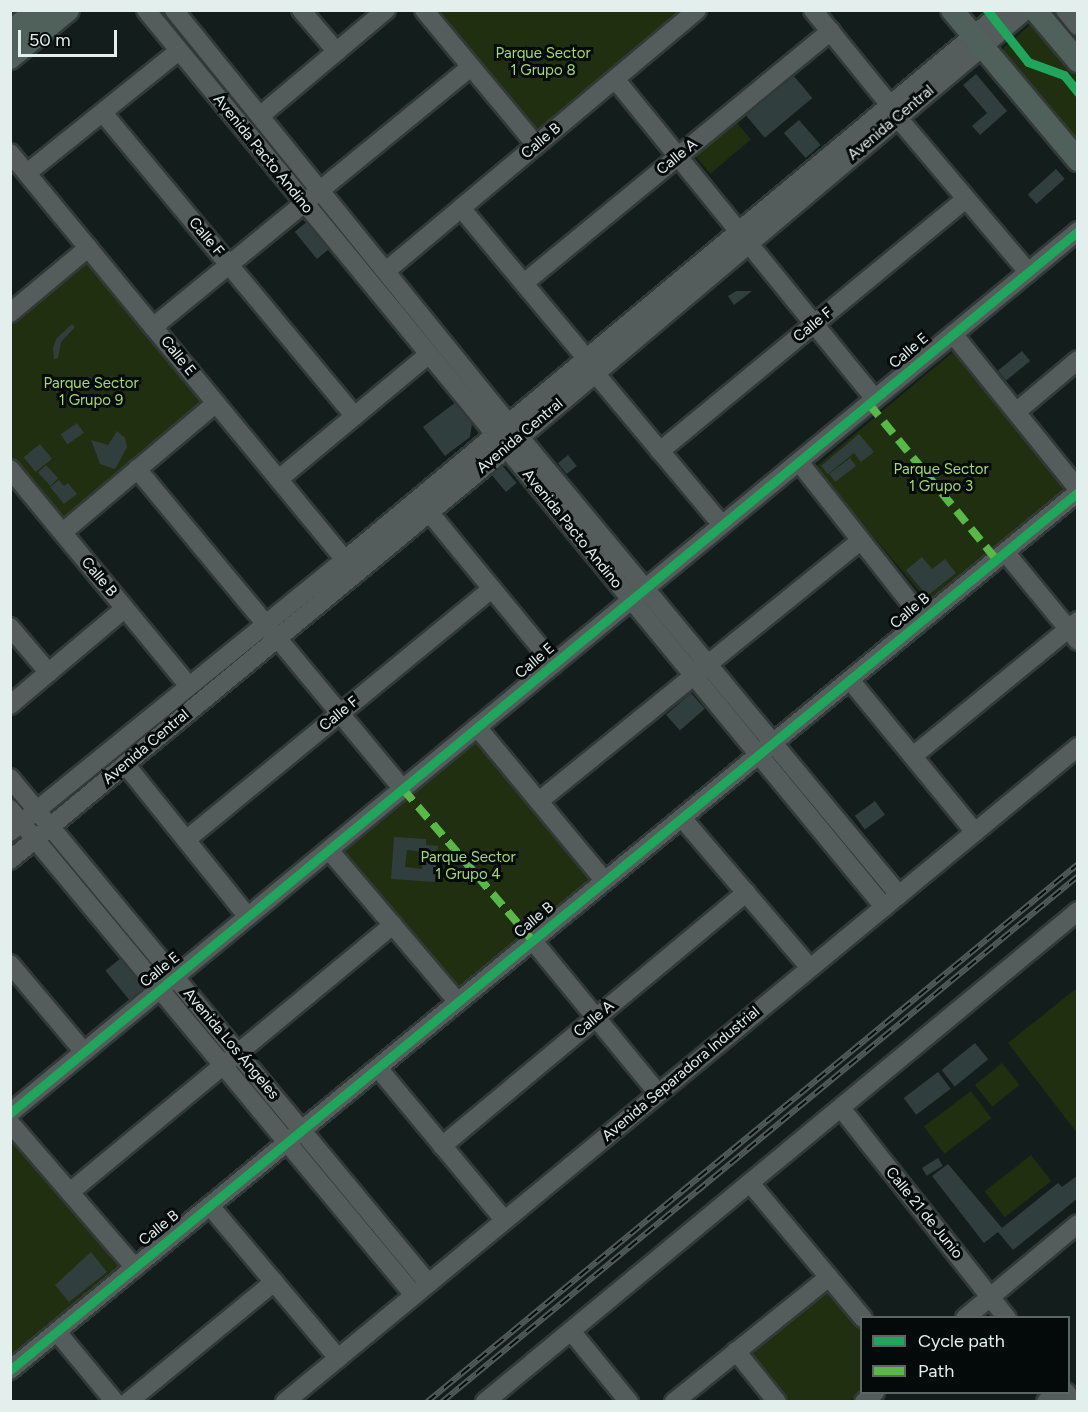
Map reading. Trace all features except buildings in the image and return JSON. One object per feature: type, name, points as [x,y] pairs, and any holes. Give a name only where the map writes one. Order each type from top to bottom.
[{"type":"main road","points":[[10,32],[37,10]]},
{"type":"main road","points":[[10,58],[68,10]]},
{"type":"main road","points":[[952,10],[1077,160]]},
{"type":"main road","points":[[1035,10],[1077,61]]},
{"type":"street","name":"Avenida Pacto Andino","points":[[146,10],[179,51],[311,196],[386,271],[514,430],[646,588],[758,755],[884,907]]},
{"type":"street","name":"Avenida Pacto Andino","points":[[174,10],[260,116],[311,196],[428,355],[631,601],[774,742],[899,895]]},
{"type":"street","points":[[302,10],[337,52]]},
{"type":"street","points":[[260,116],[386,10]]},
{"type":"street","points":[[424,10],[536,145]]},
{"type":"street","points":[[813,10],[893,111],[1028,272]]},
{"type":"street","name":"Avenida Central","points":[[978,42],[1004,10]]},
{"type":"street","name":"Avenida Central","points":[[10,860],[125,764],[345,560],[500,442],[893,111],[978,42],[1026,10]]},
{"type":"street","points":[[1065,10],[1077,26]]},
{"type":"street","name":"Calle B","points":[[386,271],[615,79],[690,12]]},
{"type":"street","name":"Calle A","points":[[524,283],[831,31]]},
{"type":"street","points":[[27,173],[179,51]]},
{"type":"street","points":[[153,327],[471,67]]},
{"type":"street","points":[[615,79],[874,399]]},
{"type":"street","name":"Calle F","points":[[103,113],[355,416]]},
{"type":"street","name":"Calle E","points":[[10,153],[345,560]]},
{"type":"street","name":"Calle F","points":[[660,450],[966,199]]},
{"type":"street","points":[[461,208],[722,525]]},
{"type":"street","name":"Calle E","points":[[10,1113],[1077,231]]},
{"type":"street","points":[[10,313],[88,248]]},
{"type":"street","points":[[953,334],[1077,490]]},
{"type":"street","points":[[279,479],[428,355]]},
{"type":"street","points":[[1016,412],[1077,360]]},
{"type":"street","points":[[63,532],[216,403]]},
{"type":"street","name":"Avenida Central","points":[[14,821],[37,810],[188,685],[272,629],[429,512],[500,442]]},
{"type":"street","points":[[799,462],[923,619]]},
{"type":"street","name":"Calle B","points":[[10,469],[188,685]]},
{"type":"street","points":[[137,469],[403,789]]},
{"type":"street","name":"Calle B","points":[[10,1370],[850,680],[1077,490]]},
{"type":"street","points":[[429,512],[554,664]]},
{"type":"street","points":[[539,801],[861,540]]},
{"type":"street","points":[[912,756],[1074,630],[1005,552]]},
{"type":"street","name":"Calle F","points":[[186,840],[492,589]]},
{"type":"street","points":[[10,705],[125,608]]},
{"type":"street","points":[[10,627],[48,673]]},
{"type":"street","points":[[850,680],[975,832]]},
{"type":"street","points":[[477,728],[605,881]]},
{"type":"street","name":"Avenida Separadora Industrial","points":[[285,1401],[1077,747]]},
{"type":"street","points":[[125,764],[248,917]]},
{"type":"street","name":"Avenida Los Ángeles","points":[[10,778],[428,1283]]},
{"type":"street","points":[[682,818],[810,968]]},
{"type":"street","name":"Avenida Los Ángeles","points":[[14,821],[36,839],[414,1295]]},
{"type":"street","points":[[329,850],[458,1002]]},
{"type":"street","name":"Calle A","points":[[442,1146],[746,893]]},
{"type":"street","points":[[485,1401],[1075,919]]},
{"type":"street","points":[[70,1192],[393,925]]},
{"type":"street","points":[[533,940],[658,1093]]},
{"type":"street","points":[[14,975],[84,1052]]},
{"type":"street","points":[[378,1068],[504,1220]]},
{"type":"street","name":"Calle 21 de Junio","points":[[841,1108],[1006,1316]]},
{"type":"street","points":[[10,1123],[135,1268]]},
{"type":"street","points":[[750,1183],[862,1316]]},
{"type":"street","points":[[210,1206],[338,1358]]},
{"type":"street","points":[[966,1316],[1077,1224]]},
{"type":"street","points":[[674,1401],[829,1277]]},
{"type":"street","points":[[128,1401],[274,1282]]},
{"type":"street","points":[[571,1331],[629,1401]]},
{"type":"street","points":[[57,1332],[114,1401]]},
{"type":"street","points":[[736,1351],[777,1401]]},
{"type":"green space","name":"Parque Sector 1 Grupo 8","points":[[676,10],[681,16],[535,135],[435,11]]},
{"type":"green space","points":[[1032,23],[1039,26],[1077,73],[1077,153],[999,55],[1001,50]]},
{"type":"green space","points":[[736,122],[751,140],[710,174],[695,156]]},
{"type":"green space","name":"Parque Sector 1 Grupo 9","points":[[88,262],[207,404],[65,523],[11,458],[10,327]]},
{"type":"green space","name":"Parque Sector 1 Grupo 3","points":[[954,351],[1068,487],[930,604],[815,467]]},
{"type":"green space","name":"Parque Sector 1 Grupo 4","points":[[478,739],[593,880],[456,991],[341,850]]},
{"type":"green space","points":[[1077,988],[1077,1133],[1008,1043]]},
{"type":"green space","points":[[1002,1063],[1020,1085],[992,1107],[975,1085]]},
{"type":"green space","points":[[971,1091],[991,1118],[944,1154],[924,1127]]},
{"type":"green space","points":[[10,1131],[124,1265],[10,1363]]},
{"type":"green space","points":[[1031,1155],[1051,1181],[1005,1217],[985,1191]]},
{"type":"green space","points":[[826,1288],[860,1329],[860,1392],[850,1401],[789,1401],[752,1353]]},
{"type":"railway","points":[[427,1402],[1078,864]]},
{"type":"railway","points":[[442,1402],[1078,876]]},
{"type":"marked path","points":[[869,404],[996,559]]},
{"type":"marked path","points":[[403,789],[533,941]]},
{"type":"cycle path","points":[[987,10],[1028,62],[1064,75],[1078,92]]},
{"type":"cycle path","points":[[10,1113],[1078,231]]},
{"type":"cycle path","points":[[10,1370],[1078,492]]}]
